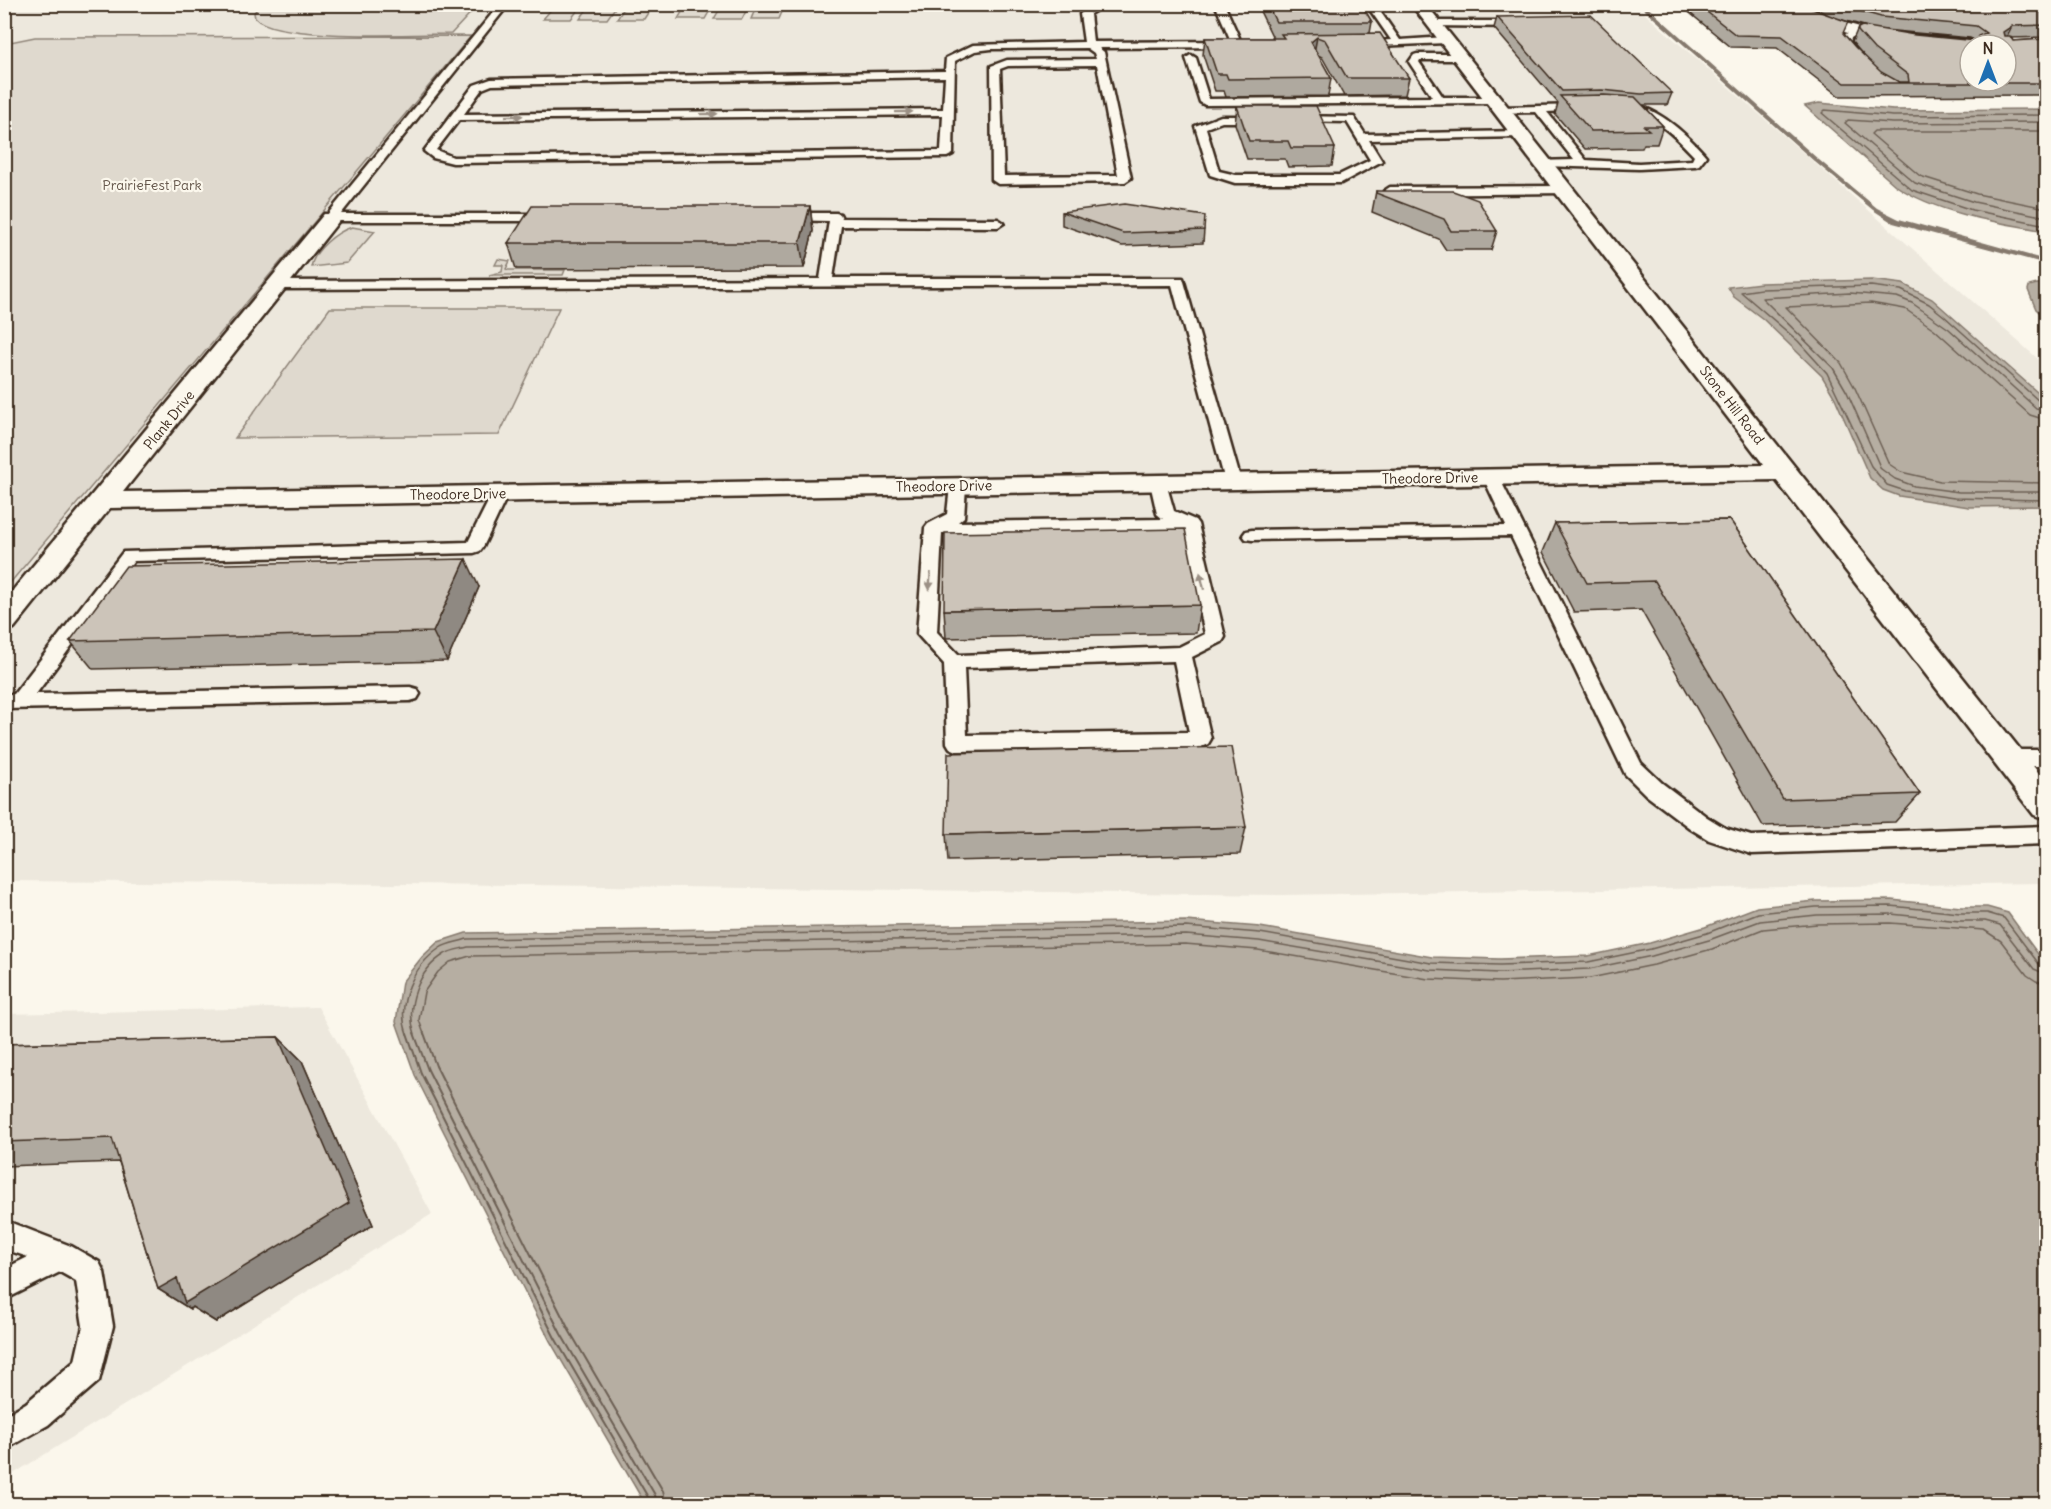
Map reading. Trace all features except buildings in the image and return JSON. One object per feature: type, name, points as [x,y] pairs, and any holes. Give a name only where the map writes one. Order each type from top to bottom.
[{"type":"street","name":"Stone Hill Road","points":[[1418,4],[2046,806]]},
{"type":"street","points":[[1785,4],[1814,18],[1857,31],[1918,41],[1958,44]]},
{"type":"street","name":"Plank Drive","points":[[4,621],[331,218]]},
{"type":"street","name":"Theodore Drive","points":[[104,500],[1784,472]]},
{"type":"lane","points":[[4,5],[9,4]]},
{"type":"lane","points":[[331,218],[505,4]]},
{"type":"lane","points":[[1101,62],[1007,63],[995,68],[998,180],[1125,178],[1099,52],[1089,45],[1085,14],[1096,7],[1116,4]]},
{"type":"lane","points":[[950,74],[491,82],[478,87],[430,151],[437,156],[453,160],[947,154],[949,112],[950,74],[950,60],[973,48],[1242,45],[1219,4]]},
{"type":"lane","points":[[1370,4],[1398,43]]},
{"type":"lane","points":[[1344,45],[1446,40],[1528,24]]},
{"type":"lane","points":[[1857,31],[1847,38],[1845,43],[1858,62],[1867,68]]},
{"type":"lane","points":[[1440,101],[1414,62],[1417,57],[1446,40]]},
{"type":"lane","points":[[1191,58],[1205,102],[1336,97],[1440,101],[1539,109],[1632,109],[1655,115],[1673,128],[1700,156],[1695,163],[1639,166],[1583,162],[1542,163]]},
{"type":"lane","points":[[1539,109],[1583,162]]},
{"type":"lane","points":[[455,117],[949,112]]},
{"type":"lane","points":[[1221,119],[1350,119],[1362,137],[1376,161],[1341,179],[1235,179],[1214,173],[1200,126],[1221,119]]},
{"type":"lane","points":[[1362,137],[1521,134]]},
{"type":"lane","points":[[1390,191],[1563,190]]},
{"type":"lane","points":[[778,217],[836,217],[825,283]]},
{"type":"lane","points":[[331,218],[566,218]]},
{"type":"lane","points":[[836,222],[998,223]]},
{"type":"lane","points":[[278,285],[1178,281],[1233,481]]},
{"type":"lane","points":[[1491,477],[1515,531],[1633,768],[1654,789],[1717,834],[1751,845],[2046,835]]},
{"type":"lane","points":[[1158,483],[1166,514],[1189,524]]},
{"type":"lane","points":[[934,528],[955,517],[958,486]]},
{"type":"lane","points":[[12,702],[129,556],[474,547],[500,494]]},
{"type":"lane","points":[[934,528],[1189,524]]},
{"type":"lane","points":[[954,662],[1182,654],[1215,637],[1189,524]]},
{"type":"lane","points":[[934,528],[927,634],[954,662],[957,743],[1201,739],[1182,654]]},
{"type":"lane","points":[[1252,535],[1515,531]]},
{"type":"lane","points":[[12,702],[410,694]]},
{"type":"lane","points":[[2009,758],[2046,758]]},
{"type":"lane","points":[[4,1234],[61,1256],[89,1272],[98,1326],[88,1370],[37,1414],[4,1434]]},
{"type":"lane","points":[[4,1285],[61,1256]]},
{"type":"shaded area","points":[[5,5],[1635,5],[2046,366],[2046,883],[1280,895],[5,881]]},
{"type":"shaded area","points":[[318,1007],[432,1214],[5,1479],[5,1014]]},
{"type":"green space","points":[[260,4],[478,5],[451,34],[347,35],[289,30],[268,25],[255,18],[254,13]]},
{"type":"green space","points":[[757,4],[785,5],[779,19],[751,19]]},
{"type":"green space","points":[[555,5],[582,5],[571,19],[543,19]]},
{"type":"green space","points":[[590,5],[617,5],[607,19],[580,19]]},
{"type":"green space","points":[[626,5],[653,5],[644,19],[617,19]]},
{"type":"green space","points":[[686,5],[713,5],[705,19],[678,19]]},
{"type":"green space","points":[[722,5],[749,5],[742,19],[714,19]]},
{"type":"green space","name":"PrairieFest Park","points":[[471,36],[5,589],[5,43],[35,37]]},
{"type":"green space","points":[[352,227],[375,231],[347,263],[311,267],[316,254],[327,242]]},
{"type":"green space","points":[[498,259],[510,261],[506,269],[508,270],[565,270],[563,275],[489,275],[502,272],[503,265],[495,265]]},
{"type":"green space","points":[[330,308],[559,308],[499,435],[235,438]]},
{"type":"water","points":[[1819,103],[1893,110],[2046,109],[2046,231],[1968,216],[1911,195],[1895,185],[1805,106]]},
{"type":"water","points":[[1872,280],[1903,284],[1932,299],[2046,400],[2046,506],[1969,507],[1899,496],[1883,490],[1870,478],[1835,398],[1822,376],[1763,319],[1734,297],[1728,287],[1761,283]]},
{"type":"water","points":[[2046,284],[2046,318],[2036,309],[2028,290],[2029,286]]},
{"type":"water","points":[[1891,900],[1961,907],[1987,907],[2008,913],[2046,965],[2046,1504],[645,1504],[550,1341],[415,1075],[396,1022],[402,982],[422,957],[438,942],[466,933],[1186,921],[1260,927],[1432,957],[1500,959],[1588,956],[1650,943],[1705,927],[1757,907],[1816,901]]},
{"type":"waterway","points":[[1640,4],[1817,161],[1875,209],[1896,221],[2046,262]]}]
